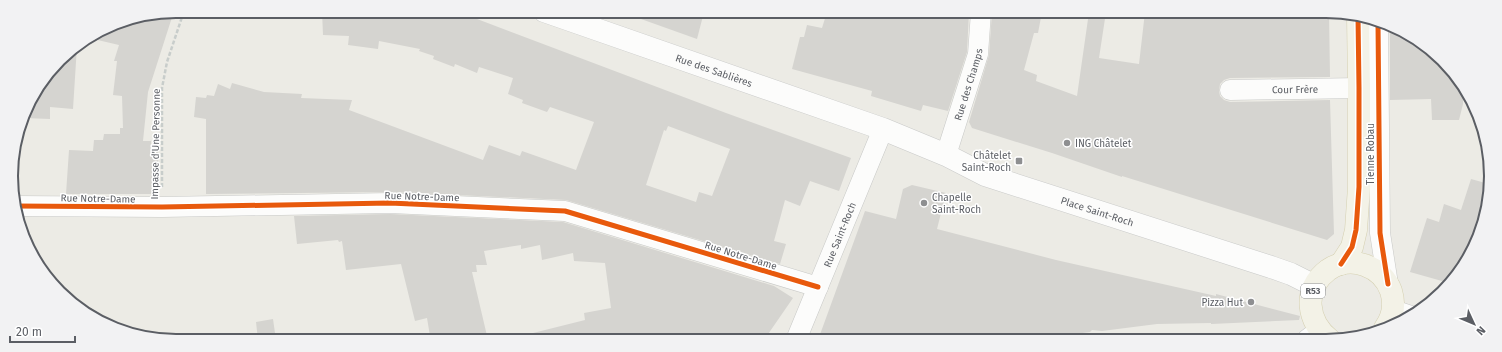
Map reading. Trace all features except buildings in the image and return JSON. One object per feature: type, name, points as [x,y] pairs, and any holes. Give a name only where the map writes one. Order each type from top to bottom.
[{"type":"main road","name":"Rue des Sablières","points":[[561,18],[883,129]]},
{"type":"main road","name":"Tienne Robau","points":[[1341,264],[1352,248],[1356,230],[1359,187],[1358,21]]},
{"type":"main road","name":"Place Saint-Roch","points":[[883,129],[946,155],[985,175],[1271,267],[1315,286]]},
{"type":"main road","points":[[1341,264],[1354,263],[1368,266],[1379,273],[1388,284],[1396,318]]},
{"type":"main road","name":"R53","points":[[1318,334],[1310,305],[1312,292],[1319,280],[1328,270],[1341,264]]},
{"type":"street","name":"Rue des Champs","points":[[946,155],[978,54],[981,18]]},
{"type":"street","name":"Tienne Robau","points":[[1378,26],[1380,233],[1388,284]]},
{"type":"street","name":"Cour Frère","points":[[1230,90],[1359,88]]},
{"type":"street","name":"Rue Saint-Roch","points":[[798,334],[883,129]]},
{"type":"street","name":"Rue Notre-Dame","points":[[21,206],[162,207],[390,203],[565,211],[818,287]]},
{"type":"cycle path","points":[[1341,264],[1352,247],[1356,230],[1359,187],[1358,21]]},
{"type":"cycle path","points":[[1378,26],[1380,233],[1388,284]]},
{"type":"cycle path","name":"Impasse d'Une Personne","points":[[21,206],[162,207],[390,203],[565,211],[818,287]]},
{"type":"place","name":"ING Châtelet","points":[[1067,143]]},
{"type":"place","name":"Châtelet Saint-Roch","points":[[1019,161]]},
{"type":"place","name":"Chapelle Saint-Roch","points":[[924,203]]},
{"type":"place","name":"Pizza Hut","points":[[1251,302]]}]
